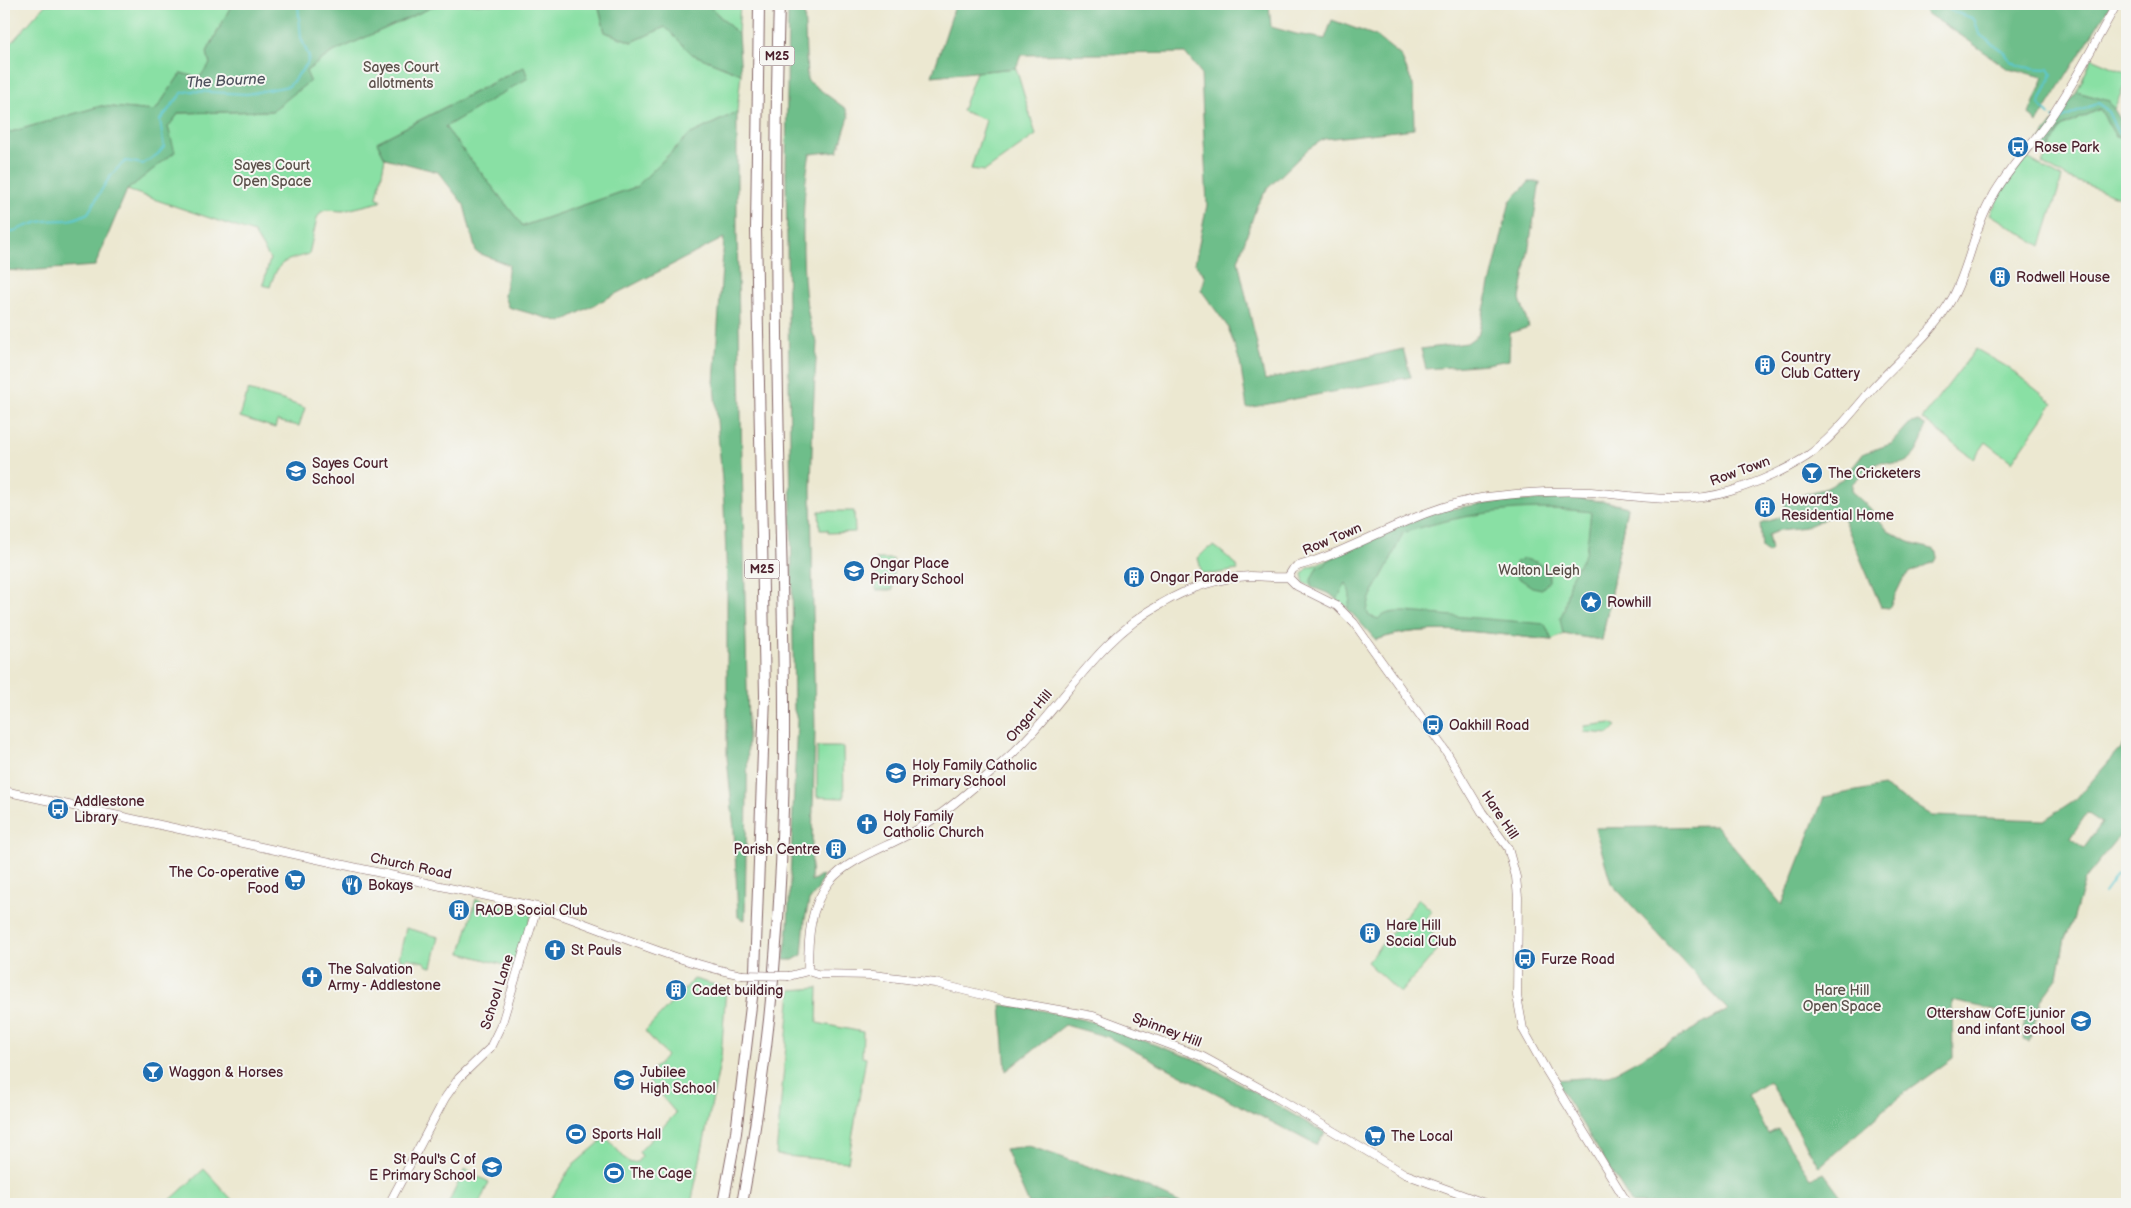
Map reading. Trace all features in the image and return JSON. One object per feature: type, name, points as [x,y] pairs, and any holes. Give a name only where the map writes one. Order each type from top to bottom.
[{"type":"highway","name":"M25","points":[[723,1204],[736,1133],[755,972],[765,696],[756,228],[760,4]]},
{"type":"highway","name":"M25","points":[[742,1204],[758,1113],[778,920],[783,809],[784,697],[775,214],[779,4]]},
{"type":"street","name":"Row Town","points":[[1288,578],[1298,566],[1335,552],[1416,515],[1468,500],[1571,491],[1655,499],[1701,498],[1743,487],[1791,466],[1805,457],[1826,441],[1935,324],[1952,300],[1962,280],[1977,229],[1991,199],[2006,174],[2057,109],[2117,4]]},
{"type":"street","name":"Ongar Hill","points":[[808,970],[811,920],[820,896],[834,876],[849,866],[921,828],[1000,765],[1037,727],[1074,681],[1107,645],[1142,615],[1169,599],[1217,580],[1251,576],[1288,578]]},
{"type":"street","name":"Hare Hill","points":[[1288,578],[1297,586],[1337,606],[1354,623],[1447,754],[1482,812],[1508,848],[1516,877],[1518,897],[1518,996],[1523,1029],[1628,1204]]},
{"type":"street","name":"Church Road","points":[[4,791],[538,907],[697,965],[742,975],[788,976],[808,970]]},
{"type":"street","name":"School Lane","points":[[388,1204],[445,1098],[459,1078],[495,1041],[538,907]]},
{"type":"street","name":"Spinney Hill","points":[[808,970],[817,974],[873,975],[906,979],[1003,1000],[1093,1016],[1203,1057],[1276,1096],[1405,1174],[1487,1204]]},
{"type":"green space","points":[[46,4],[232,4],[207,52],[210,64],[199,78],[181,73],[155,111],[101,106],[4,134],[4,51]]},
{"type":"green space","points":[[232,4],[439,4],[331,53],[306,71],[310,81],[272,111],[179,113],[168,127],[175,152],[127,190],[95,266],[23,271],[4,270],[4,134],[101,106],[155,111],[181,73],[199,78],[210,64],[207,52]]},
{"type":"green space","points":[[439,4],[598,4],[605,32],[632,42],[665,27],[692,54],[741,74],[737,112],[689,135],[636,187],[523,226],[445,127],[527,78],[523,67],[377,142],[385,158],[377,198],[381,199],[380,202],[343,211],[326,210],[321,212],[317,218],[309,254],[279,266],[270,287],[263,285],[270,259],[254,233],[127,190],[174,152],[168,127],[179,113],[272,111],[310,80],[305,72],[331,53]]},
{"type":"green space","points":[[598,4],[707,4],[738,34],[741,74],[692,54],[665,27],[632,42],[605,32]]},
{"type":"green space","points":[[707,4],[740,4],[738,34]]},
{"type":"green space","points":[[788,4],[804,4],[807,80],[846,109],[849,117],[838,151],[810,154],[803,221],[804,278],[807,304],[811,326],[817,342],[811,489],[815,732],[811,881],[823,875],[818,889],[809,901],[805,919],[802,955],[793,960],[784,960],[788,927],[797,719],[794,710],[786,177]]},
{"type":"green space","points":[[953,4],[1269,4],[1271,27],[1325,39],[1332,20],[1376,36],[1401,56],[1413,85],[1414,129],[1324,139],[1308,149],[1267,189],[1257,205],[1238,261],[1265,380],[1403,349],[1411,377],[1247,408],[1240,362],[1228,327],[1201,290],[1205,277],[1195,263],[1207,205],[1201,73],[1185,53],[1021,55],[1016,68],[932,76],[955,6]]},
{"type":"green space","points":[[1923,4],[2111,4],[2037,123],[2029,114],[2044,77],[2008,69],[1926,13]]},
{"type":"green space","points":[[2092,58],[2127,73],[2127,80],[2114,109],[2109,101],[2077,92]]},
{"type":"green space","points":[[524,67],[528,78],[445,127],[523,226],[636,187],[689,135],[737,112],[737,234],[748,729],[745,920],[738,917],[734,830],[727,757],[727,583],[724,505],[714,384],[724,238],[561,322],[508,307],[504,296],[509,265],[476,252],[464,205],[438,172],[385,158],[377,142]]},
{"type":"green space","points":[[1016,68],[1036,135],[985,171],[971,169],[986,120],[962,111],[976,72]]},
{"type":"green space","points":[[2077,92],[2109,101],[2125,127],[2127,127],[2127,138],[2116,137],[2100,109],[2061,127],[2047,153],[2031,151]]},
{"type":"green space","points":[[2100,109],[2116,137],[2127,138],[2127,200],[2066,177],[2042,163],[2061,127]]},
{"type":"green space","points":[[2026,157],[2062,178],[2041,246],[1990,214],[2008,179]]},
{"type":"green space","points":[[1529,182],[1540,182],[1520,299],[1529,327],[1510,333],[1509,360],[1487,364],[1426,369],[1421,349],[1467,343],[1478,335],[1510,201]]},
{"type":"green space","points":[[1976,349],[2009,368],[2053,403],[2012,462],[1986,442],[1974,459],[1922,419]]},
{"type":"green space","points":[[248,390],[305,408],[299,426],[277,421],[275,428],[240,417]]},
{"type":"green space","points":[[1918,421],[1925,425],[1922,438],[1917,451],[1908,461],[1895,464],[1876,464],[1852,484],[1852,492],[1870,508],[1888,531],[1913,544],[1935,550],[1937,556],[1934,562],[1911,572],[1903,579],[1889,608],[1881,607],[1841,513],[1806,527],[1780,530],[1768,535],[1771,550],[1768,553],[1762,549],[1760,524],[1787,515],[1784,500],[1823,489],[1844,478],[1864,453],[1891,444],[1909,424]]},
{"type":"green space","name":"Walton Leigh","points":[[1573,498],[1608,502],[1627,507],[1602,640],[1564,634],[1552,640],[1440,630],[1396,634],[1376,640],[1353,612],[1330,594],[1304,583],[1302,574],[1308,568],[1406,524],[1482,505]]},
{"type":"green space","points":[[1573,498],[1608,502],[1627,507],[1602,640],[1563,634],[1560,618],[1564,610],[1570,580],[1586,552],[1591,512],[1543,509],[1496,512],[1449,520],[1403,533],[1370,598],[1367,611],[1369,616],[1379,619],[1388,613],[1407,612],[1545,624],[1552,640],[1440,630],[1396,634],[1376,640],[1347,608],[1350,596],[1346,583],[1337,600],[1330,594],[1311,587],[1311,580],[1317,567],[1325,565],[1327,561],[1372,539],[1420,518],[1451,509],[1481,504]]},
{"type":"green space","points":[[819,511],[854,511],[855,532],[828,533],[828,530],[820,530]]},
{"type":"green space","points":[[1214,546],[1232,561],[1238,570],[1213,574],[1202,573],[1198,558],[1207,549]]},
{"type":"green space","points":[[875,559],[893,559],[893,590],[876,590],[878,561]]},
{"type":"green space","points":[[1524,559],[1537,562],[1549,572],[1549,581],[1542,589],[1532,587],[1517,577],[1516,562]]},
{"type":"green space","points":[[1611,723],[1617,726],[1609,734],[1584,732],[1585,726]]},
{"type":"green space","name":"Hare Hill Open Space","points":[[2127,741],[2127,827],[2085,879],[2073,921],[2065,938],[2058,977],[2041,1000],[2029,1042],[2023,1040],[2024,1016],[1952,1001],[1953,1058],[1899,1097],[1819,1167],[1769,1081],[1748,1095],[1768,1134],[1778,1129],[1811,1178],[1824,1173],[1847,1204],[1632,1204],[1555,1080],[1608,1076],[1728,1010],[1611,883],[1595,828],[1716,826],[1782,905],[1824,797],[1883,786],[1932,816],[2044,820],[2076,799]],"holes":[[[2087,813],[2102,823],[2084,848],[2070,838]]]},
{"type":"green space","points":[[817,747],[843,747],[844,798],[817,797]]},
{"type":"green space","points":[[476,899],[532,914],[515,968],[461,953]]},
{"type":"green space","points":[[1419,899],[1432,911],[1425,920],[1440,947],[1400,993],[1367,962]]},
{"type":"green space","points":[[406,928],[439,937],[432,967],[427,966],[424,962],[399,958]]},
{"type":"green space","points":[[694,979],[726,988],[721,1058],[691,1204],[548,1204],[571,1167],[606,1137],[629,1163],[637,1162],[642,1156],[639,1152],[676,1113],[645,1077],[667,1056],[645,1031]]},
{"type":"green space","points":[[818,988],[817,1023],[863,1032],[862,1057],[866,1058],[848,1162],[776,1155],[791,990]]},
{"type":"green space","points":[[1001,1005],[1035,1009],[1093,1022],[1202,1062],[1325,1133],[1316,1145],[1108,1037],[1065,1025],[1006,1071]]},
{"type":"green space","points":[[1029,1146],[1137,1183],[1183,1204],[1029,1204],[1005,1149]]},
{"type":"green space","points":[[204,1169],[236,1204],[166,1204]]},
{"type":"green space","points":[[465,1169],[489,1182],[479,1204],[448,1204]]},
{"type":"waterway","name":"The Bourne","points":[[4,235],[34,223],[71,219],[88,213],[105,185],[120,166],[126,161],[143,164],[158,154],[164,147],[160,120],[182,93],[190,91],[247,94],[289,86],[307,64],[309,57],[301,38],[298,4]]},
{"type":"waterway","name":"The Bourne","points":[[1942,4],[1954,12],[1972,18],[1975,21],[1979,34],[2005,53],[2013,63],[2024,67],[2049,69],[2052,74],[2039,104],[2049,115]]},
{"type":"waterway","name":"The Bourne","points":[[2053,117],[2059,120],[2098,103],[2108,111],[2117,131],[2127,137]]},
{"type":"waterway","points":[[2104,893],[2117,875]]},
{"type":"place","name":"Rose Park","points":[[2018,147]]},
{"type":"place","name":"Rodwell House","points":[[2000,277]]},
{"type":"place","name":"Country Club Cattery","points":[[1765,365]]},
{"type":"place","name":"Sayes Court School","points":[[296,471]]},
{"type":"place","name":"The Cricketers","points":[[1812,473]]},
{"type":"place","name":"Howard's Residential Home","points":[[1765,507]]},
{"type":"place","name":"Ongar Place Primary School","points":[[854,571]]},
{"type":"place","name":"Ongar Parade","points":[[1134,577]]},
{"type":"place","name":"Rowhill","points":[[1591,602]]},
{"type":"place","name":"Oakhill Road","points":[[1433,725]]},
{"type":"place","name":"Holy Family Catholic Primary School","points":[[896,773]]},
{"type":"place","name":"Addlestone Library","points":[[58,809]]},
{"type":"place","name":"Holy Family Catholic Church","points":[[867,824]]},
{"type":"place","name":"Parish Centre","points":[[836,849]]},
{"type":"place","name":"The Co-operative Food","points":[[295,880]]},
{"type":"place","name":"Bokays","points":[[352,885]]},
{"type":"place","name":"RAOB Social Club","points":[[459,910]]},
{"type":"place","name":"Hare Hill Social Club","points":[[1370,933]]},
{"type":"place","name":"St Pauls","points":[[555,950]]},
{"type":"place","name":"Furze Road","points":[[1525,959]]},
{"type":"place","name":"The Salvation Army - Addlestone","points":[[312,977]]},
{"type":"place","name":"Cadet building","points":[[676,990]]},
{"type":"place","name":"Ottershaw CofE junior and infant school","points":[[2081,1021]]},
{"type":"place","name":"Waggon & Horses","points":[[153,1072]]},
{"type":"place","name":"Jubilee High School","points":[[624,1080]]},
{"type":"place","name":"Sports Hall","points":[[576,1134]]},
{"type":"place","name":"The Local","points":[[1375,1136]]},
{"type":"place","name":"St Paul's C of E Primary School","points":[[492,1167]]},
{"type":"place","name":"The Cage","points":[[614,1173]]},
{"type":"park label","name":"Sayes Court allotments","points":[[401,76]]},
{"type":"park label","name":"Sayes Court Open Space","points":[[272,174]]}]
